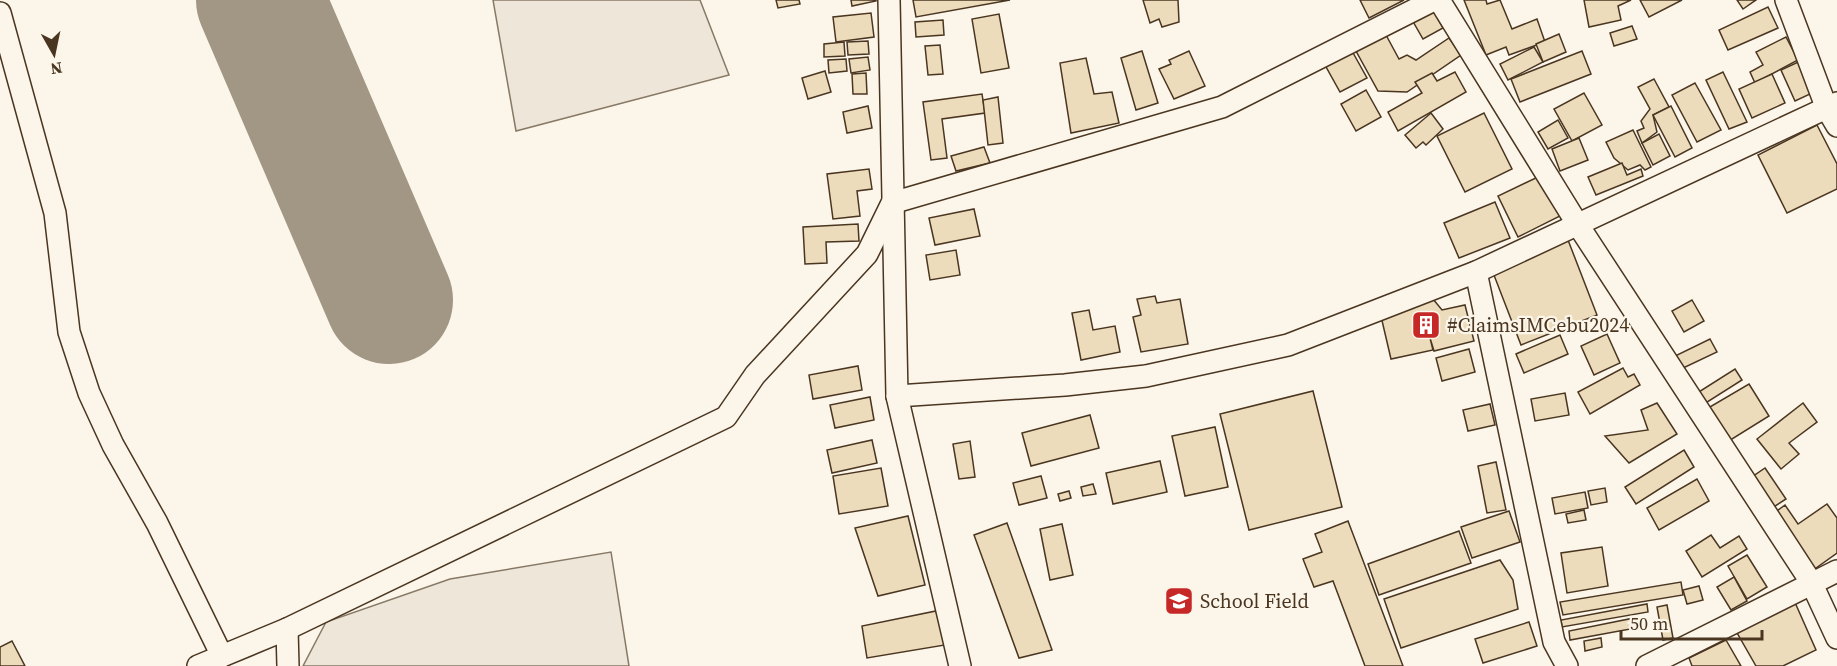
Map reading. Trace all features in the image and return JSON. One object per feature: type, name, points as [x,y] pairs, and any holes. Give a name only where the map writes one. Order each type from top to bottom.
[{"type":"street","points":[[889,0],[897,396],[960,666]]},
{"type":"street","points":[[198,666],[287,629],[726,417],[755,375],[867,254],[892,203],[1222,106],[1434,0]]},
{"type":"street","points":[[1439,0],[1578,225],[1811,582],[1837,638]]},
{"type":"street","points":[[897,396],[1065,386],[1146,376],[1288,345],[1476,272],[1834,113],[1786,0]]},
{"type":"street","points":[[0,13],[55,213],[69,332],[89,393],[113,445],[157,523],[222,656]]},
{"type":"street","points":[[1476,272],[1554,642],[1567,666]]},
{"type":"street","points":[[1647,666],[1837,571]]},
{"type":"street","points":[[287,629],[288,666]]},
{"type":"shaded area","points":[[493,0],[700,0],[729,75],[516,131]]},
{"type":"shaded area","points":[[611,552],[629,666],[303,666],[326,622],[450,579]]},
{"type":"building","points":[[776,0],[799,0],[800,4],[778,8]]},
{"type":"building","points":[[851,0],[876,0],[876,1],[852,6]]},
{"type":"building","points":[[913,0],[1010,0],[916,17]]},
{"type":"building","points":[[1143,0],[1178,0],[1179,22],[1162,27],[1159,19],[1150,23]]},
{"type":"building","points":[[1360,0],[1404,0],[1369,18]]},
{"type":"building","points":[[1464,0],[1486,0],[1487,4],[1500,0],[1512,29],[1537,19],[1545,42],[1509,55],[1506,47],[1486,55]]},
{"type":"building","points":[[1584,0],[1631,0],[1618,6],[1621,20],[1589,27]]},
{"type":"building","points":[[1640,0],[1682,0],[1649,17]]},
{"type":"building","points":[[1737,0],[1756,0],[1743,9]]},
{"type":"building","points":[[1431,7],[1443,28],[1423,39],[1411,18]]},
{"type":"building","points":[[1768,7],[1778,28],[1728,50],[1719,30]]},
{"type":"building","points":[[871,13],[874,37],[836,42],[833,17]]},
{"type":"building","points":[[999,14],[1009,68],[981,73],[972,19]]},
{"type":"building","points":[[943,20],[944,35],[916,37],[915,22]]},
{"type":"building","points":[[1632,26],[1637,39],[1614,46],[1610,33]]},
{"type":"building","points":[[1559,34],[1566,52],[1543,62],[1536,44]]},
{"type":"building","points":[[1386,35],[1399,59],[1407,55],[1416,60],[1449,38],[1461,55],[1407,92],[1378,91],[1356,51]]},
{"type":"building","points":[[1786,37],[1798,60],[1755,83],[1750,72],[1763,65],[1756,52]]},
{"type":"building","points":[[868,41],[869,54],[848,55],[847,42]]},
{"type":"building","points":[[844,42],[845,56],[824,57],[824,44]]},
{"type":"building","points":[[940,45],[943,74],[928,75],[925,46]]},
{"type":"building","points":[[1534,47],[1543,62],[1508,80],[1500,64]]},
{"type":"building","points":[[1142,51],[1158,103],[1136,110],[1121,58]]},
{"type":"building","points":[[1189,51],[1205,86],[1174,99],[1159,69],[1171,64],[1169,60]]},
{"type":"building","points":[[1352,51],[1367,78],[1340,92],[1325,65]]},
{"type":"building","points":[[1582,51],[1591,74],[1520,102],[1511,79]]},
{"type":"building","points":[[868,57],[870,70],[851,73],[849,59]]},
{"type":"building","points":[[1809,57],[1823,88],[1795,101],[1781,70]]},
{"type":"building","points":[[1086,58],[1094,94],[1112,92],[1119,123],[1071,133],[1060,63]]},
{"type":"building","points":[[846,59],[847,71],[829,73],[828,60]]},
{"type":"building","points":[[825,71],[831,92],[808,99],[802,78]]},
{"type":"building","points":[[1455,72],[1466,92],[1398,131],[1388,112],[1422,93],[1415,82],[1432,73],[1437,81]]},
{"type":"building","points":[[1723,72],[1747,122],[1729,129],[1706,80]]},
{"type":"building","points":[[866,73],[867,94],[853,94],[852,74]]},
{"type":"building","points":[[1772,74],[1785,103],[1752,118],[1739,89]]},
{"type":"building","points":[[1654,79],[1669,107],[1653,115],[1657,132],[1642,143],[1637,131],[1644,128],[1641,121],[1650,109],[1638,87]]},
{"type":"building","points":[[1695,83],[1721,130],[1697,142],[1672,95]]},
{"type":"building","points":[[1366,90],[1381,117],[1356,131],[1341,104]]},
{"type":"building","points":[[1584,93],[1602,125],[1572,141],[1554,109]]},
{"type":"building","points":[[982,94],[985,113],[942,119],[947,158],[931,160],[923,102]]},
{"type":"building","points":[[998,97],[1003,143],[988,145],[983,100]]},
{"type":"building","points":[[868,106],[872,128],[847,133],[843,112]]},
{"type":"building","points":[[1671,106],[1692,148],[1675,157],[1653,115]]},
{"type":"building","points":[[1431,113],[1443,129],[1426,145],[1423,142],[1416,148],[1405,135]]},
{"type":"building","points":[[1484,113],[1512,169],[1465,192],[1437,136]]},
{"type":"building","points":[[1558,120],[1568,138],[1548,149],[1538,132]]},
{"type":"building","points":[[1817,125],[1837,164],[1837,189],[1787,213],[1758,155]]},
{"type":"building","points":[[1633,130],[1651,167],[1645,170],[1640,165],[1628,170],[1614,158],[1606,142]]},
{"type":"building","points":[[1659,134],[1670,156],[1653,165],[1642,143]]},
{"type":"building","points":[[1579,138],[1588,160],[1560,171],[1552,149]]},
{"type":"building","points":[[984,147],[990,163],[956,171],[951,156]]},
{"type":"building","points":[[1622,163],[1627,175],[1641,169],[1643,176],[1596,195],[1588,177]]},
{"type":"building","points":[[869,169],[872,189],[857,191],[860,216],[833,219],[827,174]]},
{"type":"building","points":[[1540,176],[1560,216],[1518,237],[1498,196]]},
{"type":"building","points":[[1495,202],[1510,238],[1459,258],[1444,223]]},
{"type":"building","points":[[974,209],[980,236],[935,245],[929,218]]},
{"type":"building","points":[[858,224],[859,241],[826,242],[827,263],[805,264],[803,227]]},
{"type":"building","points":[[1568,240],[1597,315],[1521,345],[1492,270]]},
{"type":"building","points":[[956,250],[960,275],[930,280],[926,255]]},
{"type":"building","points":[[1155,296],[1157,303],[1180,299],[1188,344],[1141,352],[1133,317],[1141,315],[1137,299]]},
{"type":"building","name":"#ClaimsIMCebu2024","points":[[1433,299],[1442,310],[1465,305],[1474,341],[1434,351],[1430,338],[1433,350],[1391,359],[1380,312]]},
{"type":"building","points":[[1692,300],[1704,321],[1684,332],[1672,311]]},
{"type":"building","points":[[1089,310],[1093,330],[1115,326],[1120,352],[1081,360],[1072,313]]},
{"type":"building","points":[[1607,334],[1620,363],[1594,375],[1581,346]]},
{"type":"building","points":[[1560,335],[1568,354],[1524,373],[1516,354]]},
{"type":"building","points":[[1710,339],[1717,352],[1679,370],[1673,357]]},
{"type":"building","points":[[1469,349],[1475,372],[1442,381],[1436,358]]},
{"type":"building","points":[[858,366],[862,390],[813,399],[809,375]]},
{"type":"building","points":[[1623,368],[1628,377],[1634,374],[1640,385],[1590,414],[1578,392]]},
{"type":"building","points":[[1735,369],[1742,380],[1701,406],[1694,395]]},
{"type":"building","points":[[1749,384],[1769,416],[1724,444],[1703,411]]},
{"type":"building","points":[[1313,391],[1342,507],[1249,530],[1220,414]]},
{"type":"building","points":[[1565,393],[1569,415],[1535,421],[1531,399]]},
{"type":"building","points":[[870,397],[874,420],[835,428],[830,405]]},
{"type":"building","points":[[1657,403],[1677,434],[1629,463],[1605,436],[1648,430],[1641,410]]},
{"type":"building","points":[[1803,403],[1817,422],[1789,443],[1799,454],[1781,469],[1757,439]]},
{"type":"building","points":[[1490,404],[1495,425],[1468,431],[1463,410]]},
{"type":"building","points":[[1090,415],[1099,448],[1031,466],[1022,433]]},
{"type":"building","points":[[1215,427],[1228,487],[1185,496],[1172,436]]},
{"type":"building","points":[[872,440],[877,463],[832,473],[827,450]]},
{"type":"building","points":[[970,441],[975,477],[959,479],[953,444]]},
{"type":"building","points":[[1684,450],[1694,467],[1636,504],[1625,487]]},
{"type":"building","points":[[1160,461],[1167,492],[1113,504],[1106,473]]},
{"type":"building","points":[[1496,462],[1506,510],[1487,513],[1478,466]]},
{"type":"building","points":[[881,468],[888,506],[839,514],[833,476]]},
{"type":"building","points":[[1765,468],[1786,499],[1769,510],[1749,479]]},
{"type":"building","points":[[1041,476],[1047,498],[1019,505],[1013,483]]},
{"type":"building","points":[[1697,479],[1709,501],[1659,530],[1647,508]]},
{"type":"building","points":[[1093,484],[1096,494],[1083,496],[1081,487]]},
{"type":"building","points":[[1605,488],[1607,502],[1591,505],[1588,491]]},
{"type":"building","points":[[1069,491],[1071,498],[1060,501],[1058,494]]},
{"type":"building","points":[[1585,492],[1588,508],[1555,514],[1552,498]]},
{"type":"building","points":[[1827,504],[1837,518],[1837,553],[1809,573],[1770,516],[1785,505],[1798,524]]},
{"type":"building","points":[[1584,510],[1586,520],[1568,523],[1566,514]]},
{"type":"building","points":[[1509,511],[1520,542],[1472,558],[1461,527]]},
{"type":"building","points":[[908,516],[925,585],[878,596],[855,528]]},
{"type":"building","points":[[1348,521],[1403,666],[1365,666],[1333,581],[1314,587],[1303,559],[1322,552],[1315,534]]},
{"type":"building","points":[[1007,523],[1052,650],[1019,658],[974,535]]},
{"type":"building","points":[[1062,524],[1073,575],[1050,580],[1040,529]]},
{"type":"building","points":[[1459,531],[1471,563],[1379,595],[1368,564]]},
{"type":"building","points":[[1711,535],[1720,548],[1739,536],[1747,549],[1702,577],[1686,551]]},
{"type":"building","points":[[1602,547],[1608,586],[1567,593],[1561,553]]},
{"type":"building","points":[[1747,555],[1767,587],[1747,599],[1728,566]]},
{"type":"building","points":[[1500,560],[1513,580],[1518,609],[1401,648],[1384,599]]},
{"type":"building","points":[[1734,577],[1747,601],[1731,610],[1717,587]]},
{"type":"building","points":[[1681,582],[1683,595],[1563,615],[1560,602]]},
{"type":"building","points":[[1699,586],[1703,600],[1687,604],[1683,590]]},
{"type":"building","points":[[1793,598],[1816,650],[1783,666],[1756,666],[1736,631]]},
{"type":"building","points":[[1647,604],[1648,612],[1562,627],[1561,620]]},
{"type":"building","points":[[1667,605],[1673,638],[1663,640],[1657,607]]},
{"type":"building","points":[[936,611],[945,645],[867,658],[862,626]]},
{"type":"building","points":[[1634,618],[1636,628],[1570,640],[1569,631]]},
{"type":"building","points":[[1529,622],[1537,646],[1483,663],[1475,639]]},
{"type":"building","points":[[1601,638],[1602,647],[1585,651],[1584,641]]},
{"type":"building","points":[[1726,640],[1741,666],[1692,666],[1689,658]]},
{"type":"building","points":[[12,641],[25,666],[0,666],[0,647]]},
{"type":"runway","points":[[260,0],[389,300]]},
{"type":"place","name":"#ClaimsIMCebu2024","points":[[1426,325]]},
{"type":"place","name":"School Field","points":[[1179,601]]}]
